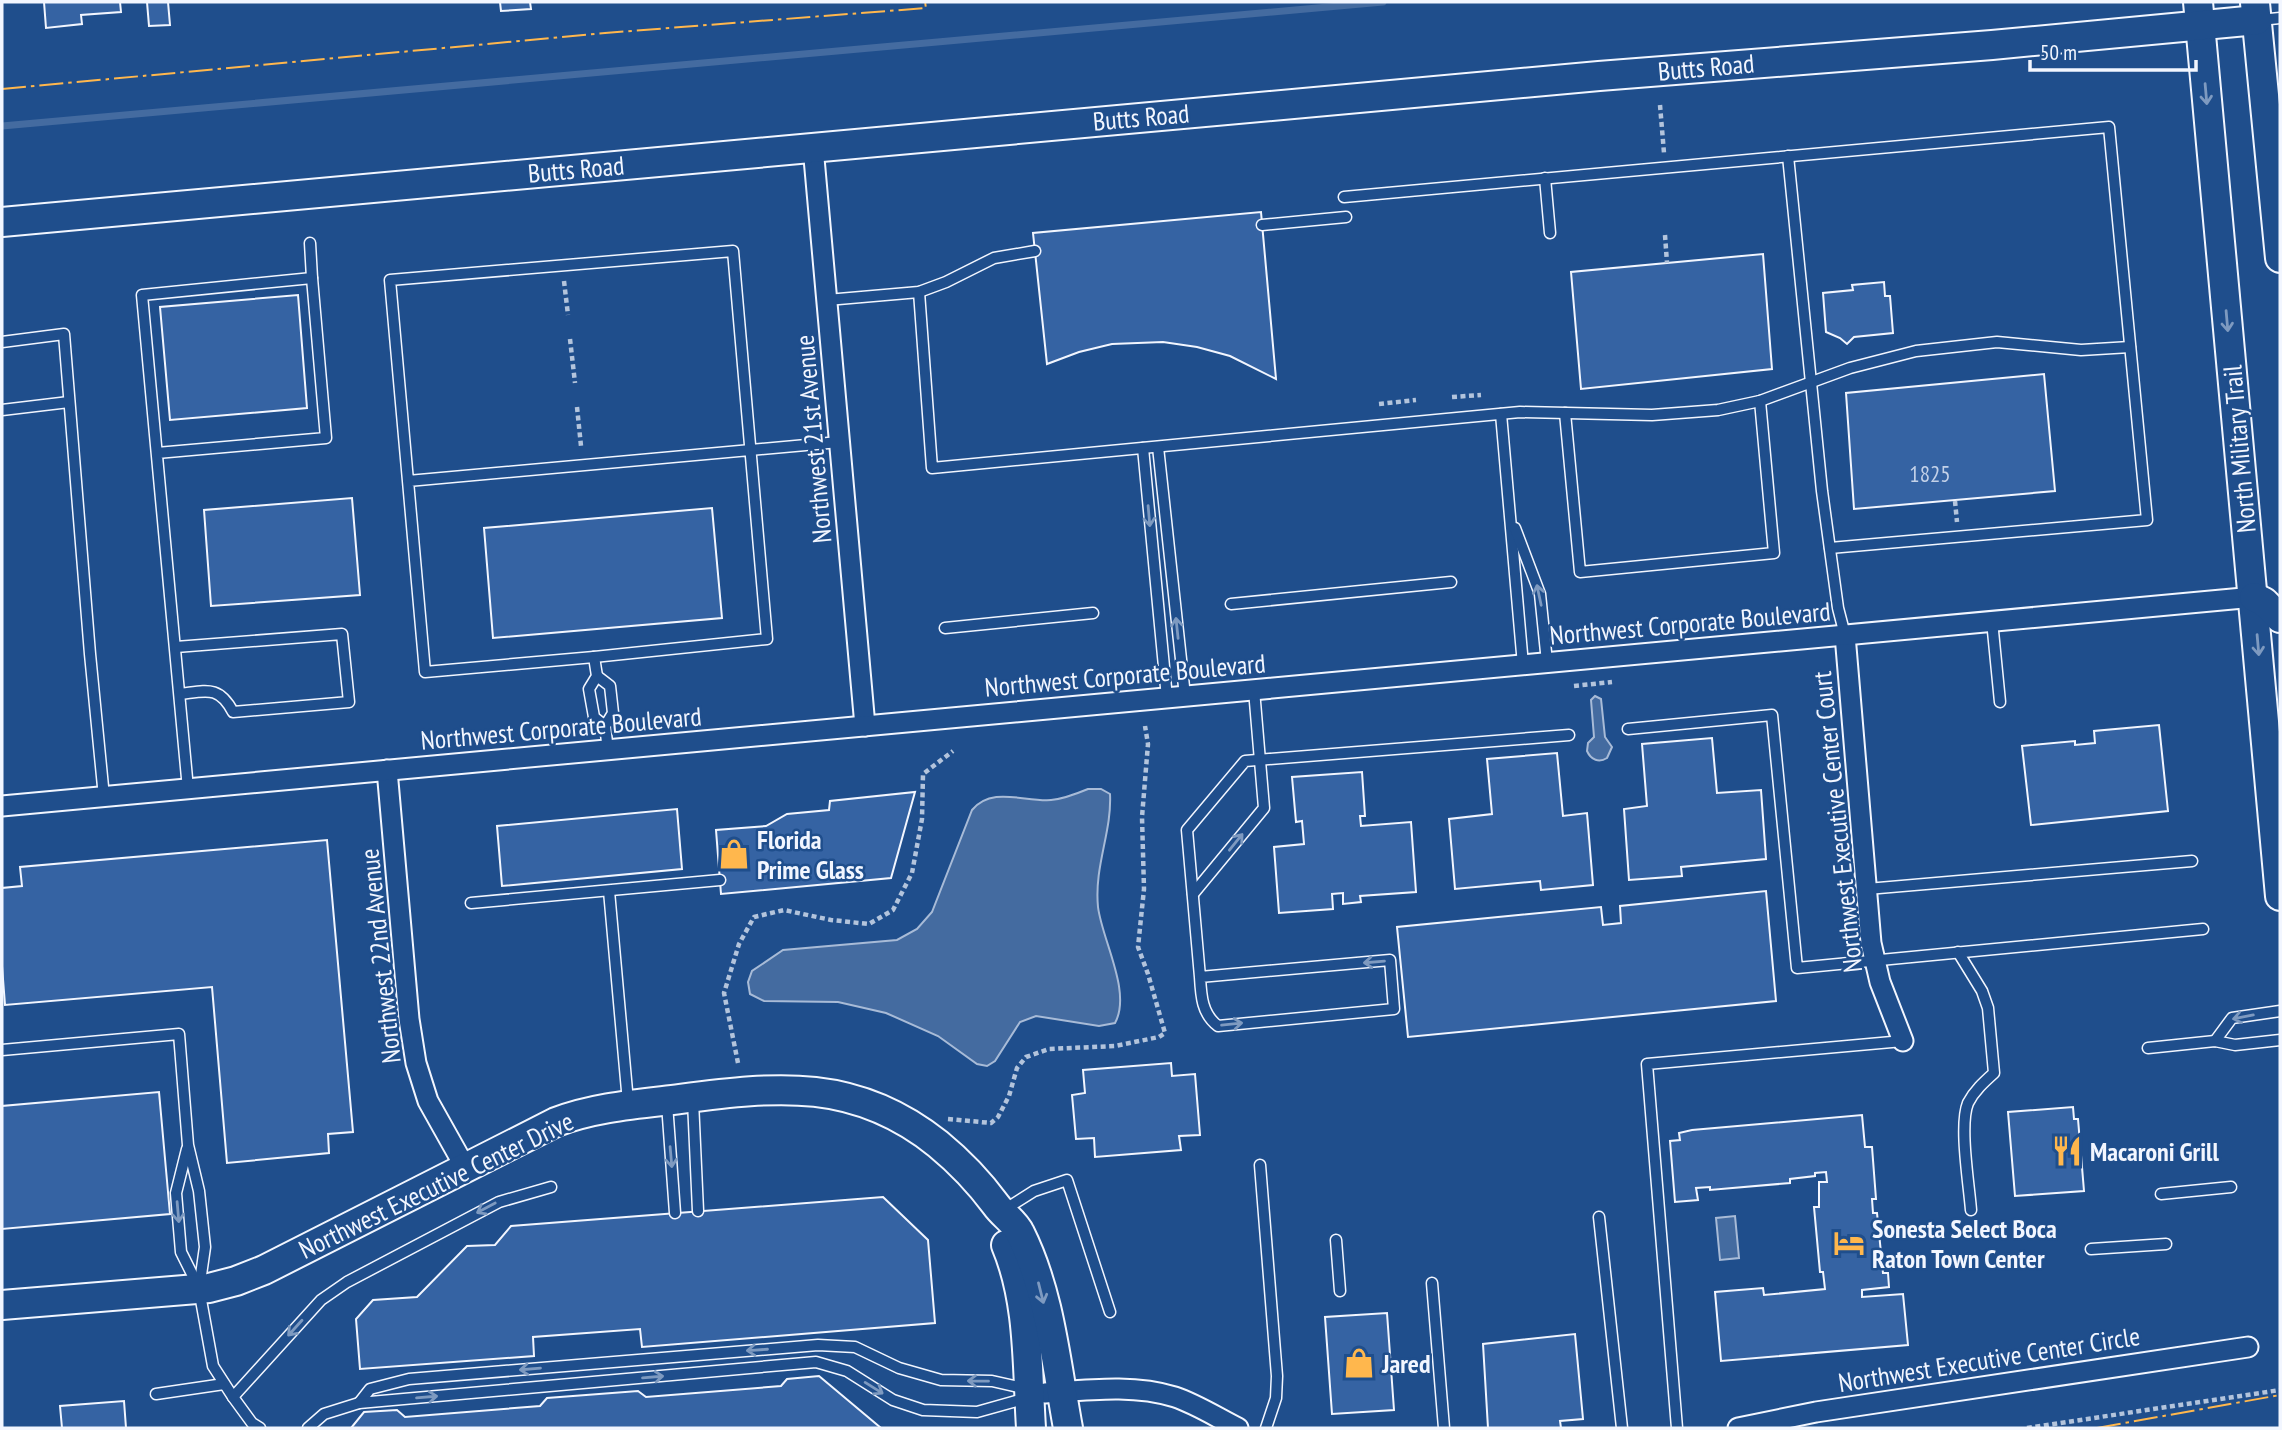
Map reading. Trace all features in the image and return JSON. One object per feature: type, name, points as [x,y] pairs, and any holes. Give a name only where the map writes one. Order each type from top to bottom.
[{"type":"street","name":"Butts Road","points":[[2,222],[1599,76],[2199,14],[2264,14]]},
{"type":"street","name":"North Military Trail","points":[[2199,14],[2280,896]]},
{"type":"street","points":[[2264,14],[2280,258]]},
{"type":"street","name":"Northwest 21st Avenue","points":[[813,147],[865,726]]},
{"type":"street","points":[[2254,597],[2264,602],[2280,618]]},
{"type":"street","name":"Northwest Corporate Boulevard","points":[[2,806],[2254,597]]},
{"type":"street","name":"Northwest Executive Center Court","points":[[1845,635],[1874,960],[1884,995],[1903,1041]]},
{"type":"street","name":"Northwest 22nd Avenue","points":[[387,770],[416,1063],[428,1101],[465,1167]]},
{"type":"street","name":"Northwest Executive Center Drive","points":[[2,1305],[222,1286],[264,1270],[556,1122],[593,1111],[745,1091],[792,1091],[843,1096],[867,1102],[906,1121],[945,1150],[974,1178],[1000,1212],[1018,1230],[1032,1260],[1047,1317],[1041,1393],[1031,1428]]},
{"type":"street","name":"Northwest Executive Center Circle","points":[[1738,1428],[1816,1412],[2248,1347]]},
{"type":"street","points":[[1041,1393],[1105,1389],[1159,1394],[1175,1398],[1238,1428]]},
{"type":"street","name":"Northwest Executive Center Drive","points":[[1041,1393],[1068,1428]]},
{"type":"lane","points":[[1344,197],[2109,127],[2147,520],[1830,548]]},
{"type":"lane","points":[[1788,156],[1830,548],[1838,608],[1845,635]]},
{"type":"lane","points":[[1545,178],[1550,233]]},
{"type":"lane","points":[[1262,225],[1346,217]]},
{"type":"lane","points":[[157,453],[326,438],[310,243]]},
{"type":"lane","points":[[733,251],[767,639],[425,671],[408,481],[390,280],[733,251]]},
{"type":"lane","points":[[827,300],[919,292],[994,258],[1035,251]]},
{"type":"lane","points":[[188,789],[142,295],[312,278]]},
{"type":"lane","points":[[919,292],[932,468],[1502,414],[1675,414],[1718,410],[1760,401],[1850,368],[1897,355],[1978,343],[2081,350],[2130,347]]},
{"type":"lane","points":[[2,342],[64,334],[104,797]]},
{"type":"lane","points":[[1565,413],[1580,572],[1774,553],[1760,401]]},
{"type":"lane","points":[[2,410],[69,402]]},
{"type":"lane","points":[[1502,414],[1523,665]]},
{"type":"lane","points":[[408,481],[839,442]]},
{"type":"lane","points":[[1158,447],[1176,697]]},
{"type":"lane","points":[[1143,448],[1176,697]]},
{"type":"lane","points":[[1511,520],[1538,586],[1547,662]]},
{"type":"lane","points":[[1231,604],[1451,582]]},
{"type":"lane","points":[[945,628],[1093,613]]},
{"type":"lane","points":[[1992,621],[2000,702]]},
{"type":"lane","points":[[176,647],[342,634],[349,702],[233,712],[219,693],[210,691],[180,694]]},
{"type":"lane","points":[[594,657],[597,676],[589,689],[594,717],[605,726]]},
{"type":"lane","points":[[597,676],[610,686],[613,713],[605,726],[607,750]]},
{"type":"lane","points":[[1193,894],[1264,808],[1254,690]]},
{"type":"lane","points":[[1628,729],[1772,715],[1797,968],[2203,929]]},
{"type":"lane","points":[[1200,977],[1390,960],[1394,1009],[1218,1026],[1210,1019],[1202,1000],[1187,830],[1245,761],[1569,735]]},
{"type":"lane","points":[[1867,889],[2192,861]]},
{"type":"lane","points":[[471,904],[720,880]]},
{"type":"lane","points":[[609,891],[628,1106]]},
{"type":"lane","points":[[1958,952],[1982,990],[1988,1009],[1994,1073],[1977,1090],[1968,1104],[1964,1120],[1971,1210]]},
{"type":"lane","points":[[2215,1041],[2232,1018],[2280,1011]]},
{"type":"lane","points":[[2,1050],[179,1034],[188,1145],[199,1191],[205,1247],[199,1289]]},
{"type":"lane","points":[[2148,1048],[2215,1041],[2235,1045],[2280,1040]]},
{"type":"lane","points":[[1677,1428],[1647,1064],[1903,1041]]},
{"type":"lane","points":[[679,1099],[698,1212]]},
{"type":"lane","points":[[676,1213],[679,1099]]},
{"type":"lane","points":[[188,1145],[176,1193],[181,1252],[199,1289],[213,1366],[252,1423],[260,1428]]},
{"type":"lane","points":[[1260,1165],[1278,1376],[1276,1398],[1266,1428]]},
{"type":"lane","points":[[1000,1212],[1034,1191],[1067,1180],[1110,1312]]},
{"type":"lane","points":[[233,1397],[321,1300],[347,1282],[499,1202],[551,1187]]},
{"type":"lane","points":[[2161,1194],[2231,1187]]},
{"type":"lane","points":[[1599,1217],[1622,1428]]},
{"type":"lane","points":[[1336,1240],[1340,1291]]},
{"type":"lane","points":[[2091,1250],[2166,1244]]},
{"type":"lane","points":[[1433,1283],[1444,1428]]},
{"type":"lane","points":[[359,1403],[370,1389],[409,1378],[818,1345],[855,1347],[899,1368],[941,1380],[992,1381],[1041,1393]]},
{"type":"lane","points":[[308,1428],[324,1414],[359,1403],[816,1362],[847,1371],[893,1400],[923,1410],[977,1412],[1041,1393]]},
{"type":"lane","points":[[156,1394],[224,1384]]},
{"type":"path","points":[[1660,105],[1664,157]]},
{"type":"path","points":[[1665,235],[1667,263]]},
{"type":"path","points":[[564,276],[568,315]]},
{"type":"path","points":[[570,339],[575,383]]},
{"type":"path","points":[[1452,397],[1481,395]]},
{"type":"path","points":[[1379,404],[1416,400]]},
{"type":"path","points":[[577,407],[581,446]]},
{"type":"path","points":[[1574,686],[1612,682]]},
{"type":"path","points":[[947,1119],[991,1123],[998,1117],[1009,1096],[1017,1068],[1026,1057],[1049,1049],[1115,1046],[1159,1037],[1165,1033],[1149,974],[1138,947],[1144,889],[1142,817],[1148,744],[1145,726]]},
{"type":"path","points":[[738,1063],[724,993],[739,944],[754,917],[784,910],[831,920],[869,924],[894,909],[912,873],[922,819],[923,774],[953,751]]},
{"type":"path","points":[[2027,1428],[2280,1390]]},
{"type":"water","points":[[1595,696],[1601,699],[1605,737],[1612,747],[1607,758],[1601,760],[1593,758],[1587,751],[1588,743],[1594,737],[1591,700]]},
{"type":"water","points":[[1088,789],[1101,789],[1110,794],[1097,892],[1101,920],[1118,981],[1119,1010],[1115,1023],[1099,1026],[1036,1016],[1020,1022],[995,1061],[987,1066],[977,1064],[938,1036],[886,1013],[838,1002],[764,1001],[750,994],[748,982],[752,971],[783,950],[897,940],[917,929],[932,912],[972,810],[980,803],[999,797],[1056,799]]},
{"type":"water","points":[[1735,1216],[1739,1258],[1720,1260],[1716,1218]]},
{"type":"building","points":[[44,2],[120,2],[121,12],[81,15],[82,24],[46,28]]},
{"type":"building","points":[[147,2],[168,2],[170,25],[149,26]]},
{"type":"building","points":[[500,2],[530,2],[531,9],[501,11]]},
{"type":"building","points":[[1261,212],[1276,379],[1230,356],[1163,342],[1112,344],[1047,364],[1033,233]]},
{"type":"building","points":[[1763,254],[1772,369],[1581,389],[1571,272]]},
{"type":"building","points":[[1884,282],[1885,296],[1890,296],[1893,333],[1854,337],[1847,344],[1826,332],[1823,293],[1853,290],[1852,285]]},
{"type":"building","points":[[298,295],[307,408],[170,420],[160,307]]},
{"type":"building","points":[[2044,374],[2055,491],[1854,509],[1846,393]]},
{"type":"building","points":[[352,498],[360,595],[211,606],[204,510]]},
{"type":"building","points":[[712,508],[722,618],[493,638],[484,528]]},
{"type":"building","points":[[2159,725],[2168,811],[2031,825],[2022,746],[2075,741],[2075,745],[2095,743],[2094,731]]},
{"type":"building","points":[[1712,738],[1717,793],[1761,790],[1766,859],[1681,867],[1682,876],[1629,880],[1624,809],[1647,806],[1642,744]]},
{"type":"building","points":[[1557,753],[1563,816],[1587,813],[1593,885],[1541,890],[1540,881],[1455,889],[1449,819],[1492,814],[1487,759]]},
{"type":"building","points":[[1362,772],[1365,816],[1360,816],[1361,826],[1411,822],[1416,892],[1360,896],[1361,902],[1343,904],[1343,893],[1332,894],[1333,909],[1279,913],[1274,847],[1304,844],[1302,821],[1296,822],[1292,777]]},
{"type":"building","points":[[915,792],[891,878],[721,894],[716,830],[766,826],[787,814],[829,810],[830,801]]},
{"type":"building","points":[[677,809],[682,869],[502,886],[497,826]]},
{"type":"building","points":[[327,840],[353,1132],[328,1134],[329,1153],[227,1163],[212,987],[5,1005],[2,888],[22,886],[20,867]]},
{"type":"building","points":[[1766,891],[1776,1001],[1408,1037],[1397,927],[1601,907],[1603,925],[1621,923],[1620,906]]},
{"type":"building","points":[[1171,1063],[1172,1076],[1195,1074],[1200,1135],[1179,1136],[1181,1150],[1095,1157],[1094,1138],[1076,1139],[1072,1095],[1085,1093],[1083,1070]]},
{"type":"building","points":[[159,1092],[170,1214],[2,1229],[2,1106]]},
{"type":"building","points":[[2073,1107],[2074,1119],[2078,1119],[2084,1191],[2015,1196],[2008,1112]]},
{"type":"building","name":"Sonesta Select Boca Raton Town Center","points":[[1862,1115],[1865,1147],[1872,1147],[1876,1199],[1872,1199],[1873,1213],[1877,1213],[1883,1273],[1888,1273],[1889,1287],[1862,1290],[1862,1297],[1903,1294],[1908,1345],[1721,1361],[1715,1292],[1763,1288],[1764,1295],[1825,1289],[1823,1272],[1820,1272],[1814,1207],[1819,1207],[1819,1182],[1827,1182],[1826,1172],[1790,1179],[1790,1183],[1710,1190],[1710,1187],[1696,1188],[1698,1200],[1675,1202],[1670,1141],[1680,1140],[1679,1133],[1692,1130]]},
{"type":"building","points":[[883,1197],[928,1240],[935,1323],[642,1347],[640,1329],[533,1337],[534,1356],[360,1369],[356,1319],[373,1300],[417,1297],[467,1246],[495,1245],[511,1226]]},
{"type":"building","name":"Jared","points":[[1387,1313],[1394,1410],[1332,1414],[1325,1317]]},
{"type":"building","points":[[1575,1334],[1583,1419],[1560,1421],[1561,1428],[1488,1428],[1483,1344]]},
{"type":"building","points":[[819,1376],[881,1428],[351,1428],[364,1412],[397,1410],[405,1417],[540,1406],[547,1398],[638,1391],[646,1397],[781,1386],[787,1379]]},
{"type":"building","points":[[124,1401],[126,1428],[62,1428],[60,1406]]},
{"type":"waterway","points":[[2,126],[1383,2]]},
{"type":"power","points":[[2,89],[605,33],[926,8],[925,2]]},
{"type":"power","points":[[2097,1428],[2280,1395]]},
{"type":"place","name":"Florida Prime Glass","points":[[734,854]]},
{"type":"place","name":"Macaroni Grill","points":[[2067,1151]]},
{"type":"place","name":"Sonesta Select Boca Raton Town Center","points":[[1849,1243]]},
{"type":"place","name":"Jared","points":[[1359,1363]]}]
